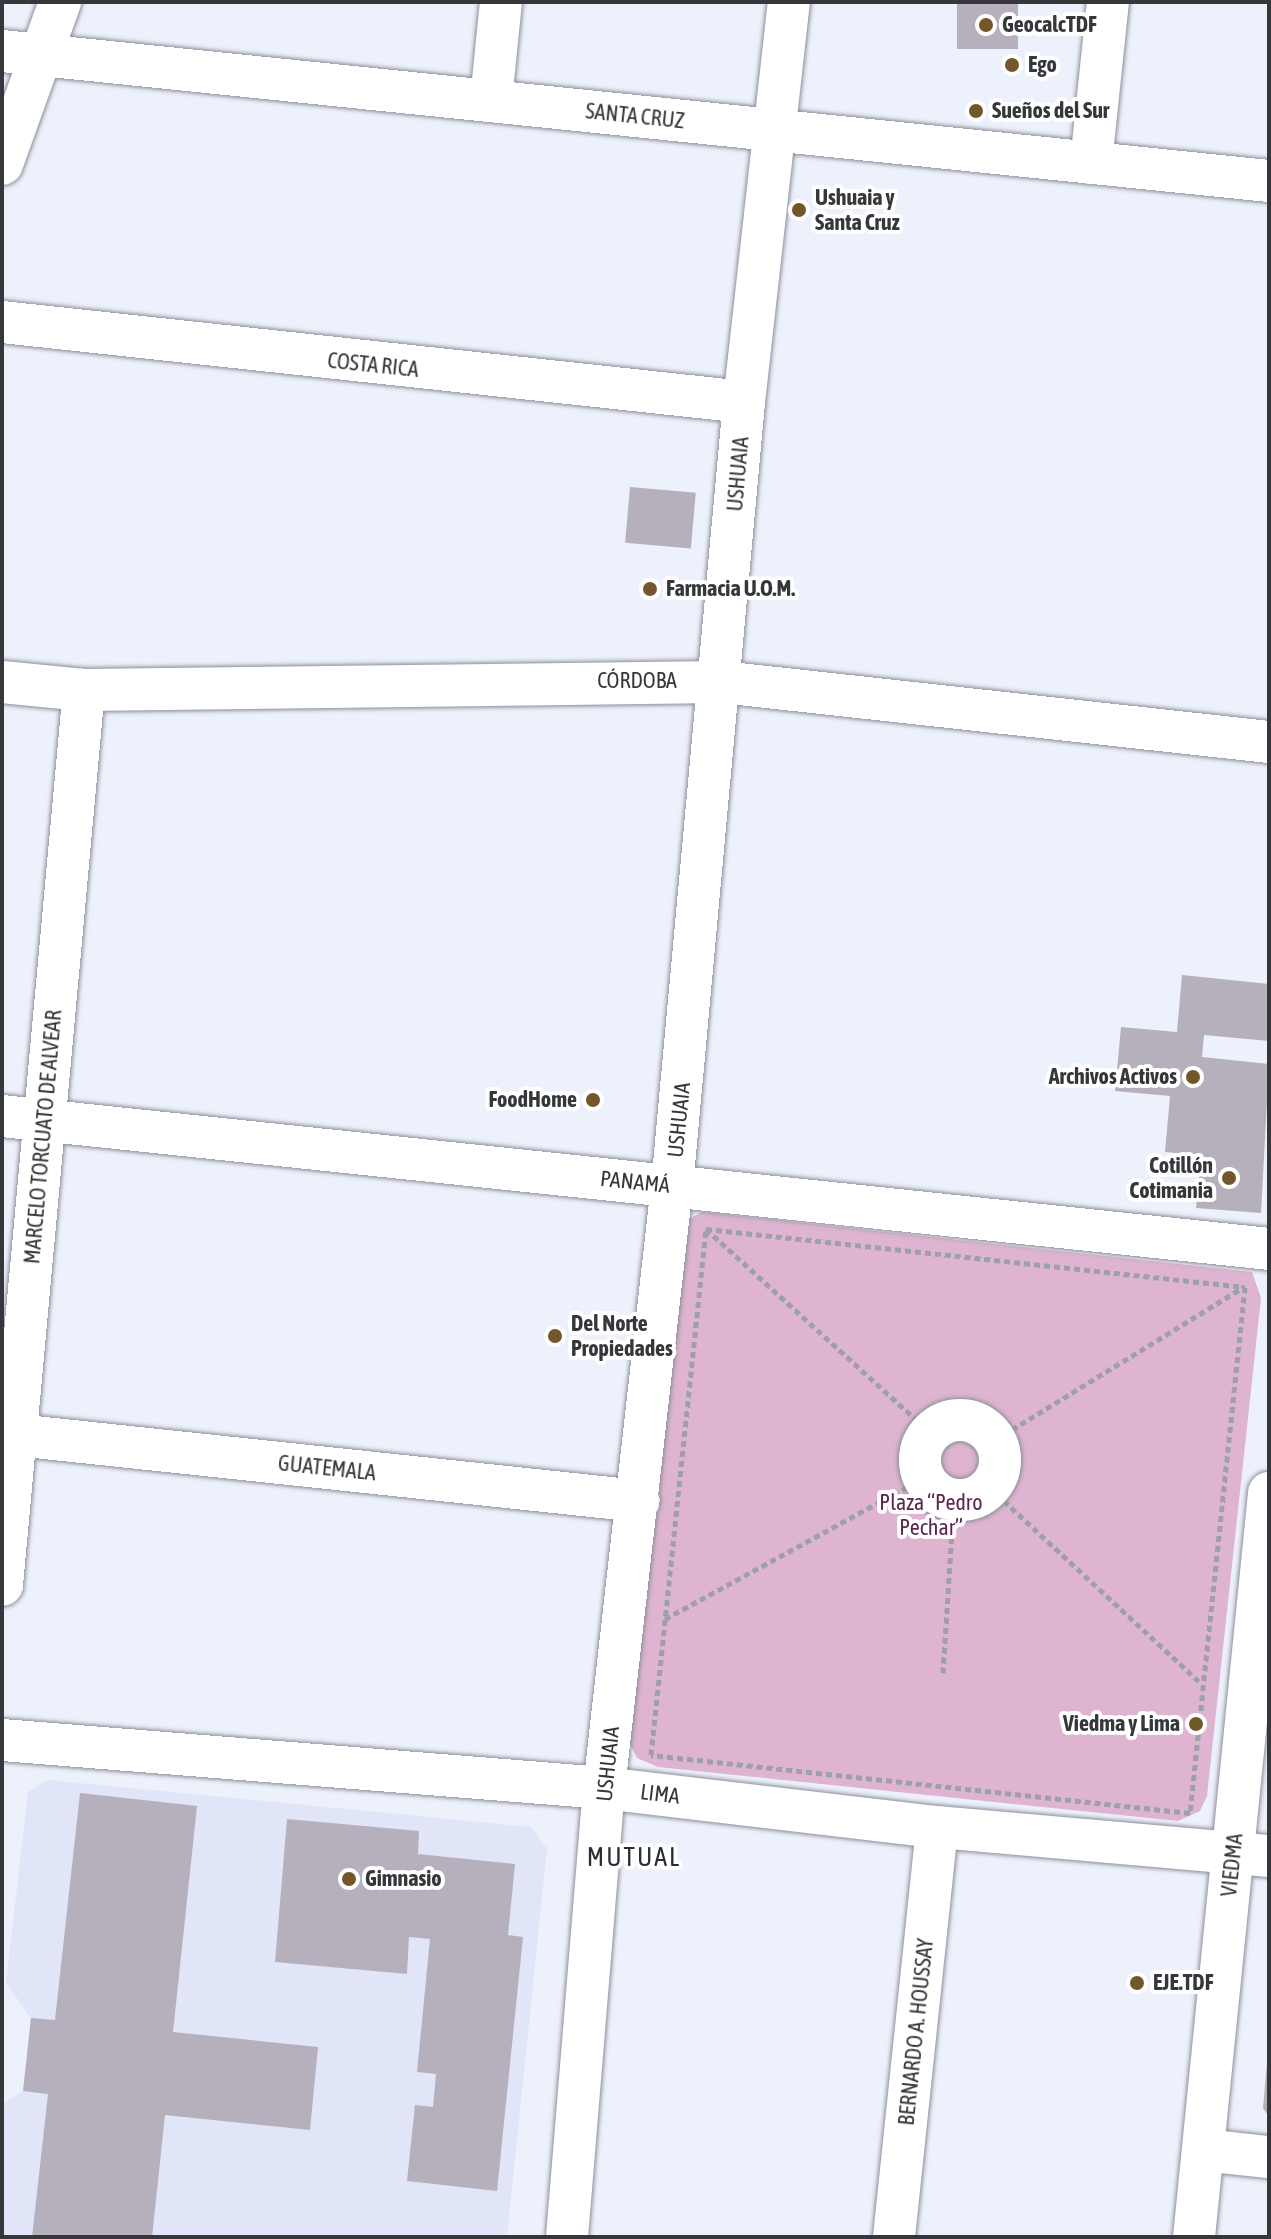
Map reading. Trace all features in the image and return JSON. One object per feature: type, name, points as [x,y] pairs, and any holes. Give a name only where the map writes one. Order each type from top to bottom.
[{"type":"street","points":[[2,164],[21,53],[60,2]]},
{"type":"street","points":[[491,100],[501,2]]},
{"type":"street","name":"USHUAIA","points":[[567,2237],[604,1788],[639,1501],[672,1186],[721,682],[744,402],[789,2]]},
{"type":"street","points":[[1091,163],[1108,2]]},
{"type":"street","name":"SANTA CRUZ","points":[[21,53],[1269,181]]},
{"type":"street","name":"COSTA RICA","points":[[2,322],[744,402]]},
{"type":"street","name":"CÓRDOBA","points":[[2,682],[84,690],[721,682],[1269,742]]},
{"type":"street","name":"MARCELO TORCUATO DE ALVEAR","points":[[2,1585],[84,690]]},
{"type":"street","name":"PANAMÁ","points":[[2,1116],[1269,1249]]},
{"type":"street","points":[[964,1420],[976,1423],[995,1440],[1000,1460],[956,1488],[920,1454],[930,1432],[964,1420]]},
{"type":"street","name":"GUATEMALA","points":[[16,1435],[639,1501]]},
{"type":"street","name":"VIEDMA","points":[[1194,2237],[1203,2150],[1251,1854],[1269,1493]]},
{"type":"street","name":"LIMA","points":[[2,1740],[604,1788],[937,1827],[1251,1854]]},
{"type":"street","name":"BERNARDO A. HOUSSAY","points":[[894,2237],[937,1827]]},
{"type":"street","points":[[1203,2150],[1269,2157]]},
{"type":"path","points":[[706,1229],[1245,1287]]},
{"type":"path","points":[[706,1229],[651,1755],[1190,1813],[1245,1287]]},
{"type":"path","points":[[706,1229],[930,1432]]},
{"type":"path","points":[[995,1440],[1245,1287]]},
{"type":"path","points":[[956,1488],[1203,1685]]},
{"type":"path","points":[[665,1619],[956,1488]]},
{"type":"path","points":[[943,1673],[956,1488]]},
{"type":"shaded area","points":[[47,1780],[531,1827],[547,1849],[507,2237],[2,2237],[2,2104],[23,2091],[31,2018],[6,1983],[28,1792]]},
{"type":"green space","name":"Plaza “Pedro Pechar”","points":[[702,1212],[1252,1272],[1261,1298],[1207,1796],[1200,1811],[1178,1821],[658,1767],[637,1758],[628,1740],[689,1219]]},
{"type":"building","name":"GeocalcTDF","points":[[957,2],[1018,2],[1018,49],[957,49]]},
{"type":"building","points":[[630,487],[696,493],[691,549],[625,543]]},
{"type":"building","points":[[1182,975],[1269,984],[1269,1041],[1204,1035],[1202,1057],[1269,1064],[1261,1213],[1196,1208],[1201,1155],[1165,1152],[1170,1096],[1115,1091],[1121,1027],[1177,1032]]},
{"type":"building","points":[[80,1793],[197,1806],[173,2032],[318,2047],[310,2130],[165,2115],[152,2237],[32,2237],[48,2094],[23,2091],[31,2018],[55,2020]]},
{"type":"building","points":[[287,1819],[419,1831],[418,1854],[515,1864],[508,1935],[523,1937],[497,2191],[407,2181],[415,2105],[433,2107],[436,2074],[417,2072],[430,1939],[409,1937],[407,1974],[275,1962]]},
{"type":"building","points":[[1269,2063],[1269,2117],[1263,2108]]},
{"type":"place","name":"GeocalcTDF","points":[[986,25]]},
{"type":"place","name":"Ego","points":[[1012,65]]},
{"type":"place","name":"Sueños del Sur","points":[[976,111]]},
{"type":"place","name":"Ushuaia y Santa Cruz","points":[[799,210]]},
{"type":"place","name":"Farmacia U.O.M.","points":[[650,589]]},
{"type":"place","name":"Archivos Activos","points":[[1193,1077]]},
{"type":"place","name":"FoodHome","points":[[593,1100]]},
{"type":"place","name":"Cotillón Cotimania","points":[[1229,1178]]},
{"type":"place","name":"Del Norte Propiedades","points":[[555,1336]]},
{"type":"place","name":"Viedma y Lima","points":[[1196,1724]]},
{"type":"place","name":"Gimnasio","points":[[349,1879]]},
{"type":"place","name":"EJE.TDF","points":[[1137,1983]]},
{"type":"district","name":"MUTUAL","points":[[634,1858]]}]
